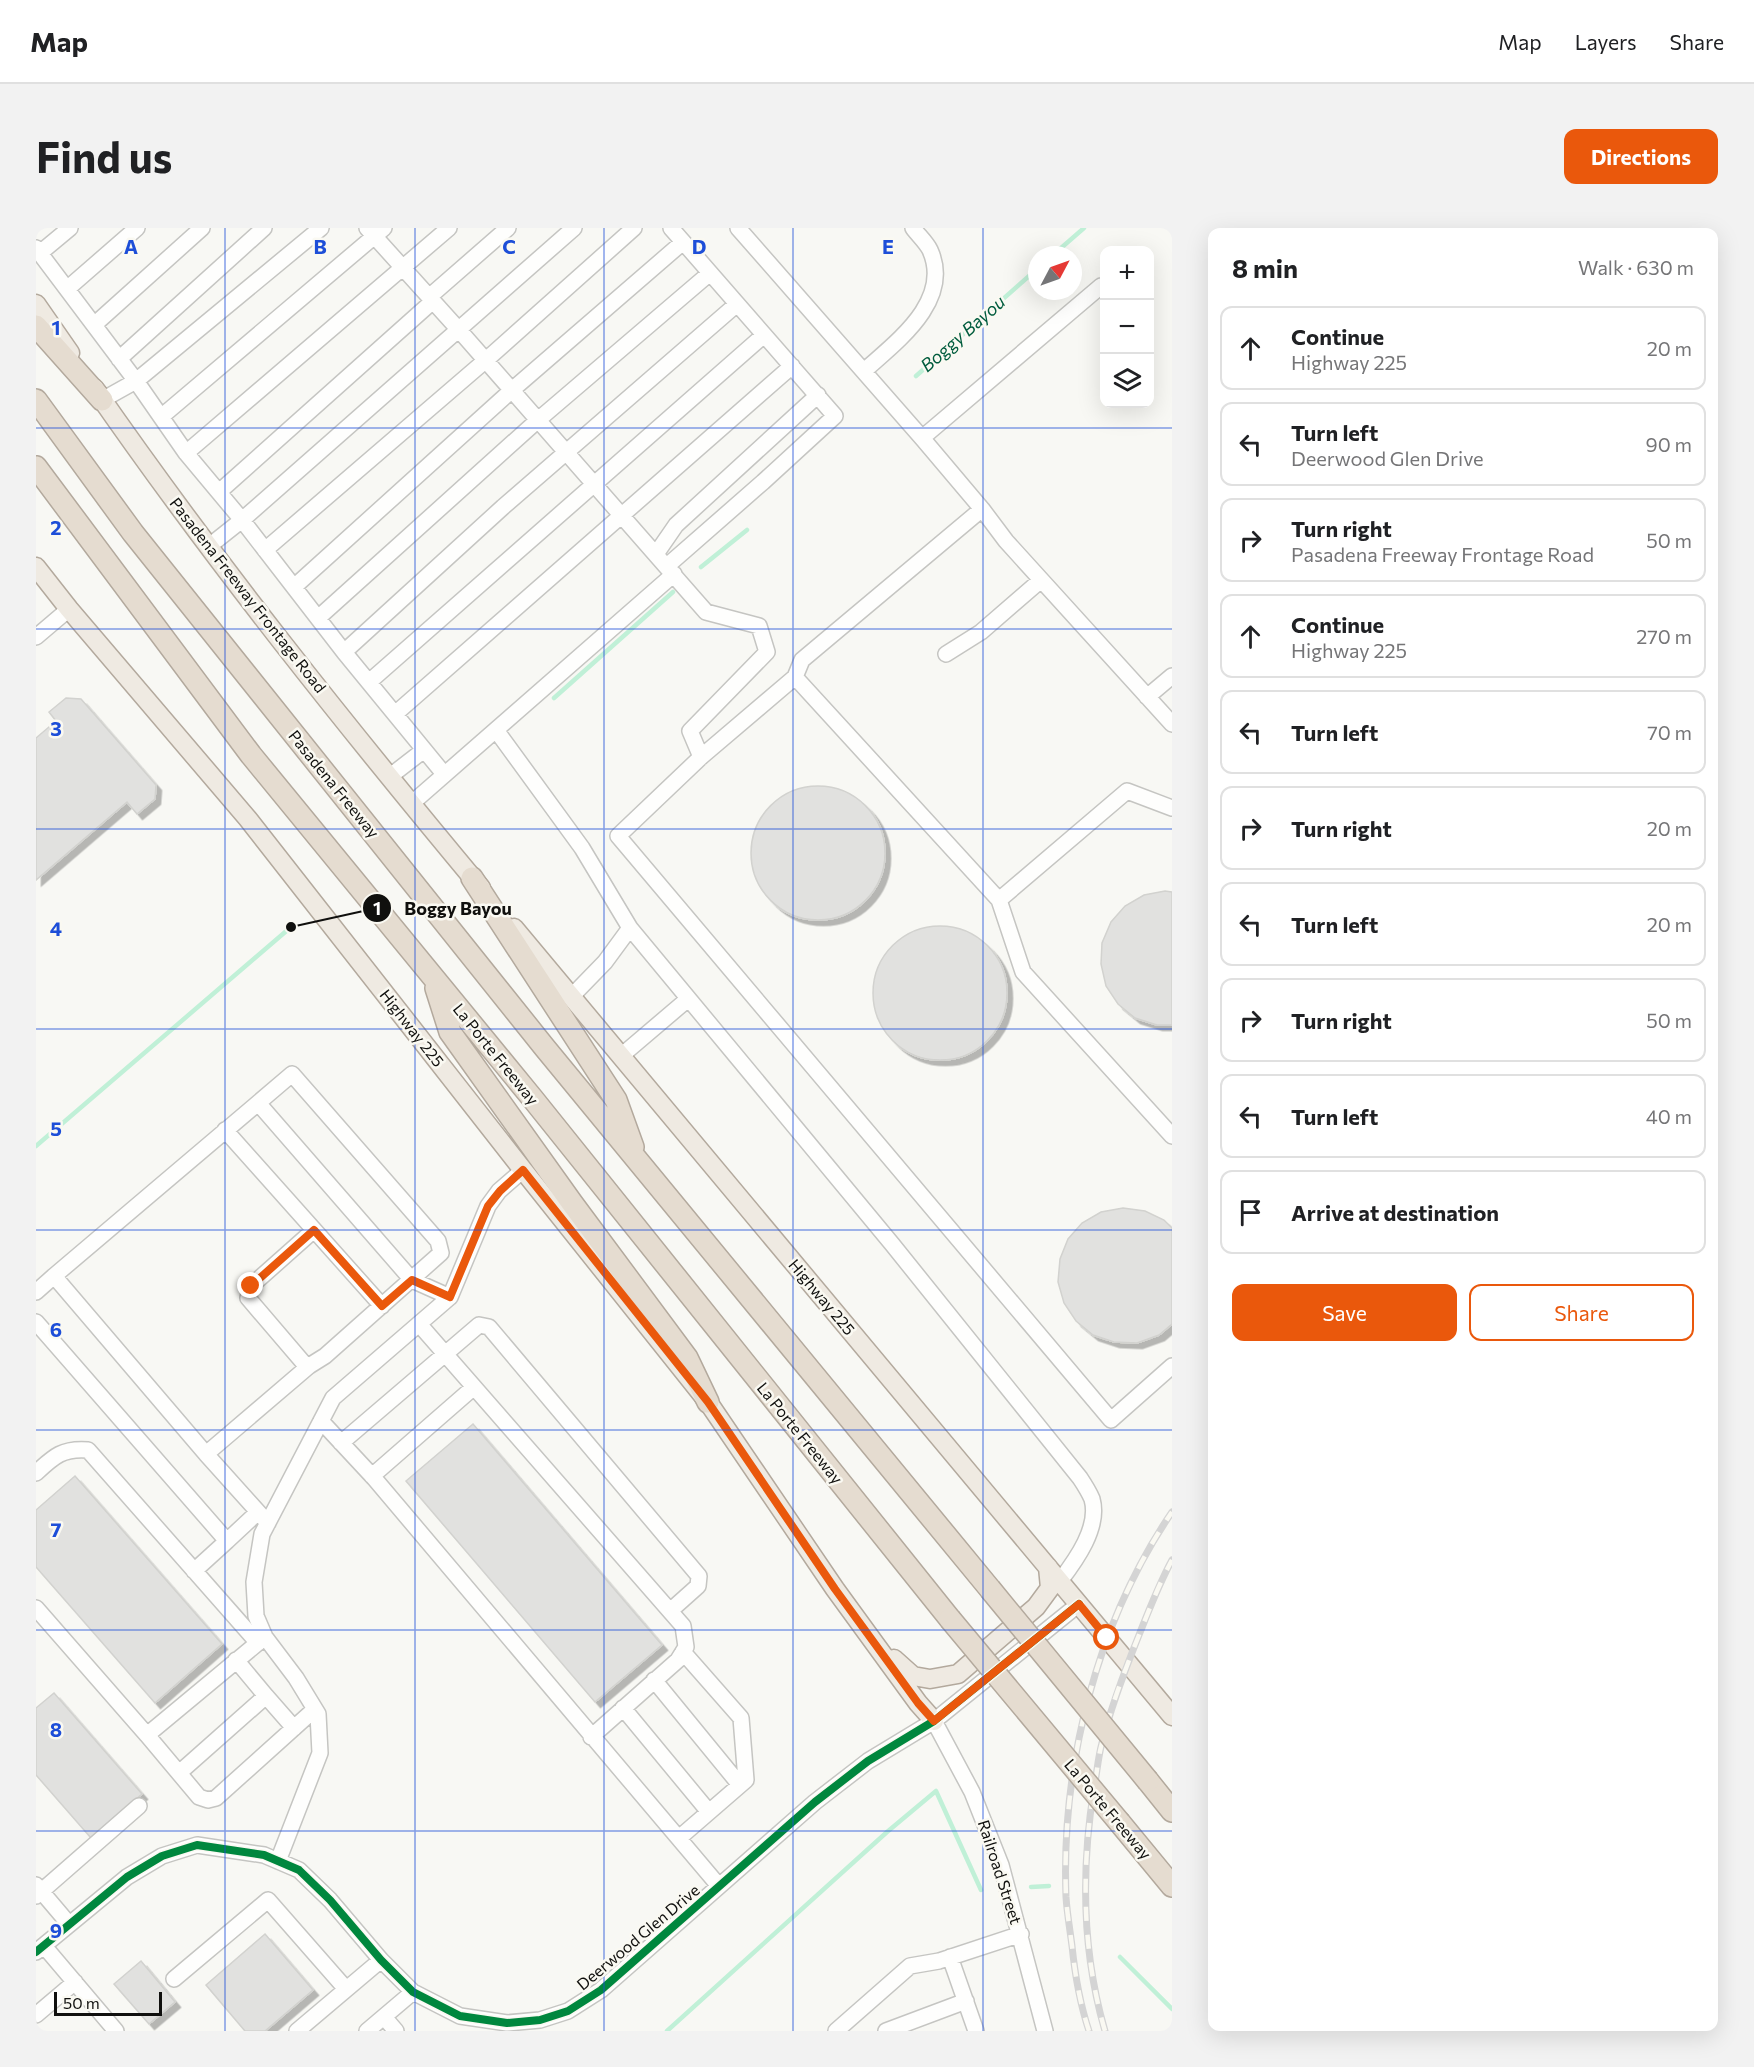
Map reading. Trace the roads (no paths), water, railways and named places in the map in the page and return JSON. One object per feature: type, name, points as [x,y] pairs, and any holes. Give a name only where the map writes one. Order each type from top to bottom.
[{"type":"highway","points":[[36,326],[102,400]]},
{"type":"highway","name":"Pasadena Freeway","points":[[36,400],[141,542],[638,1162]]},
{"type":"highway","points":[[36,467],[251,755],[432,976],[450,1032],[687,1358],[708,1402]]},
{"type":"highway","points":[[472,878],[616,1100],[638,1162],[1172,1811]]},
{"type":"highway","name":"La Porte Freeway","points":[[432,976],[950,1619],[1172,1886]]},
{"type":"main road","name":"Pasadena Freeway Frontage Road","points":[[36,304],[208,547],[389,777],[472,878]]},
{"type":"main road","points":[[38,574],[69,609]]},
{"type":"main road","name":"Highway 225","points":[[69,609],[248,819],[708,1402],[870,1639]]},
{"type":"main road","name":"Highway 225","points":[[472,878],[1172,1716]]},
{"type":"main road","points":[[870,1639],[913,1676],[930,1679],[958,1674],[1036,1607],[1050,1588],[1054,1574]]},
{"type":"main road","points":[[870,1639],[934,1721]]},
{"type":"street","points":[[70,228],[38,250],[136,381],[186,453],[444,774]]},
{"type":"street","points":[[67,289],[136,228]]},
{"type":"street","points":[[94,325],[202,228]]},
{"type":"street","points":[[119,359],[264,228]]},
{"type":"street","points":[[102,400],[136,381],[321,228]]},
{"type":"street","points":[[186,453],[449,228]]},
{"type":"street","points":[[219,492],[508,228]]},
{"type":"street","points":[[208,547],[242,520],[574,228]]},
{"type":"street","points":[[265,550],[486,360],[634,228]]},
{"type":"street","points":[[411,804],[496,730],[835,416],[672,228]]},
{"type":"street","points":[[738,228],[922,438],[1006,541],[1172,724]]},
{"type":"street","points":[[864,371],[908,330],[930,302],[934,279],[930,249],[913,228]]},
{"type":"street","points":[[161,417],[375,231],[403,268],[706,612],[759,626],[767,652],[690,731],[701,757]]},
{"type":"street","points":[[294,587],[512,390],[683,242]]},
{"type":"street","points":[[318,618],[538,420],[710,273]]},
{"type":"street","points":[[922,438],[1100,287]]},
{"type":"street","points":[[344,652],[503,507],[737,304]]},
{"type":"street","points":[[369,682],[764,335]]},
{"type":"street","points":[[395,714],[792,366]]},
{"type":"street","points":[[656,554],[676,525],[818,395]]},
{"type":"street","points":[[982,509],[802,660],[795,676],[701,757],[618,836],[1111,1420],[1172,1366]]},
{"type":"street","points":[[946,654],[981,632],[1041,580]]},
{"type":"street","points":[[36,637],[69,609]]},
{"type":"street","points":[[795,676],[999,900],[1023,972],[1172,1136]]},
{"type":"street","points":[[1147,697],[1172,676]]},
{"type":"street","points":[[496,730],[582,848],[630,928],[892,1244],[1080,1478],[1091,1498],[1094,1512],[1086,1542],[1054,1574]]},
{"type":"street","points":[[389,777],[424,750]]},
{"type":"street","points":[[999,900],[1127,791],[1172,808]]},
{"type":"street","points":[[571,997],[605,962],[630,928]]},
{"type":"street","points":[[621,1056],[688,999]]},
{"type":"street","points":[[36,1292],[292,1074],[438,1241],[441,1253],[325,1356],[307,1367],[206,1454]]},
{"type":"street","points":[[258,1103],[412,1280],[450,1297]]},
{"type":"street","points":[[225,1130],[382,1306]]},
{"type":"street","points":[[195,1571],[227,1541],[263,1517],[333,1398],[450,1297],[488,1206],[500,1191],[523,1170]]},
{"type":"street","points":[[307,1367],[248,1298],[251,1286],[314,1230]]},
{"type":"street","points":[[54,1276],[263,1517],[254,1582],[256,1616],[261,1640]]},
{"type":"street","points":[[36,1322],[227,1541]]},
{"type":"street","points":[[419,1324],[683,1626],[686,1647],[678,1660],[591,1737]]},
{"type":"street","points":[[341,1443],[479,1325],[489,1327],[699,1576],[698,1586],[670,1611]]},
{"type":"street","points":[[372,1476],[474,1387]]},
{"type":"street","points":[[321,1421],[372,1476],[719,1886]]},
{"type":"street","points":[[39,1462],[71,1449],[88,1450],[195,1571],[296,1678],[318,1714],[320,1753],[278,1861]]},
{"type":"street","name":"Deerwood Glen Drive","points":[[40,1949],[127,1877],[162,1857],[196,1845],[264,1855],[299,1870],[330,1900],[381,1960],[413,1992],[460,2016],[494,2026],[540,2020],[568,2011],[601,1990],[815,1802],[868,1761],[934,1721],[1079,1604]]},
{"type":"street","points":[[36,1608],[199,1797],[208,1800],[216,1798],[315,1709]]},
{"type":"street","points":[[147,1735],[261,1640]]},
{"type":"street","points":[[679,1838],[746,1780],[741,1718],[683,1652]]},
{"type":"street","points":[[236,1660],[294,1728]]},
{"type":"street","points":[[654,1680],[740,1785]]},
{"type":"street","points":[[179,1773],[266,1696]]},
{"type":"street","points":[[623,1708],[709,1812]]},
{"type":"street","name":"Railroad Street","points":[[934,1721],[972,1792],[1001,1865],[1045,2031]]},
{"type":"street","points":[[69,1924],[38,1891],[139,1806]]},
{"type":"street","points":[[174,1979],[268,1900],[346,1989]]},
{"type":"street","points":[[836,2031],[910,1966],[951,1957],[1021,1934]]},
{"type":"street","points":[[40,1949],[75,1982],[116,2031]]},
{"type":"street","points":[[951,1957],[976,2031]]},
{"type":"street","points":[[297,2031],[381,1960]]},
{"type":"street","points":[[36,2015],[75,1982]]},
{"type":"street","points":[[368,2031],[413,1992]]},
{"type":"street","points":[[886,2031],[966,2001]]},
{"type":"street","points":[[384,2017],[396,2031]]},
{"type":"waterway","name":"Boggy Bayou","points":[[1063,246],[1084,228]]},
{"type":"waterway","name":"Boggy Bayou","points":[[916,376],[1028,277]]},
{"type":"waterway","name":"Boggy Bayou","points":[[701,567],[747,530]]},
{"type":"waterway","name":"Boggy Bayou","points":[[554,698],[673,592]]},
{"type":"waterway","name":"Boggy Bayou","points":[[36,1146],[291,927]]},
{"type":"waterway","points":[[667,2031],[887,1832],[936,1791],[981,1890]]},
{"type":"waterway","points":[[1031,1887],[1049,1886]]},
{"type":"waterway","points":[[1120,1957],[1172,2009]]},
{"type":"railway","points":[[1089,2031],[1076,1979],[1066,1897],[1066,1847],[1070,1796],[1089,1696],[1104,1647],[1123,1600],[1172,1512]]},
{"type":"railway","points":[[1105,2031],[1092,1971],[1086,1910],[1087,1849],[1094,1788],[1101,1748],[1114,1702],[1150,1607],[1172,1560]]},
{"type":"place","name":"Boggy Bayou","points":[[291,927]]}]
